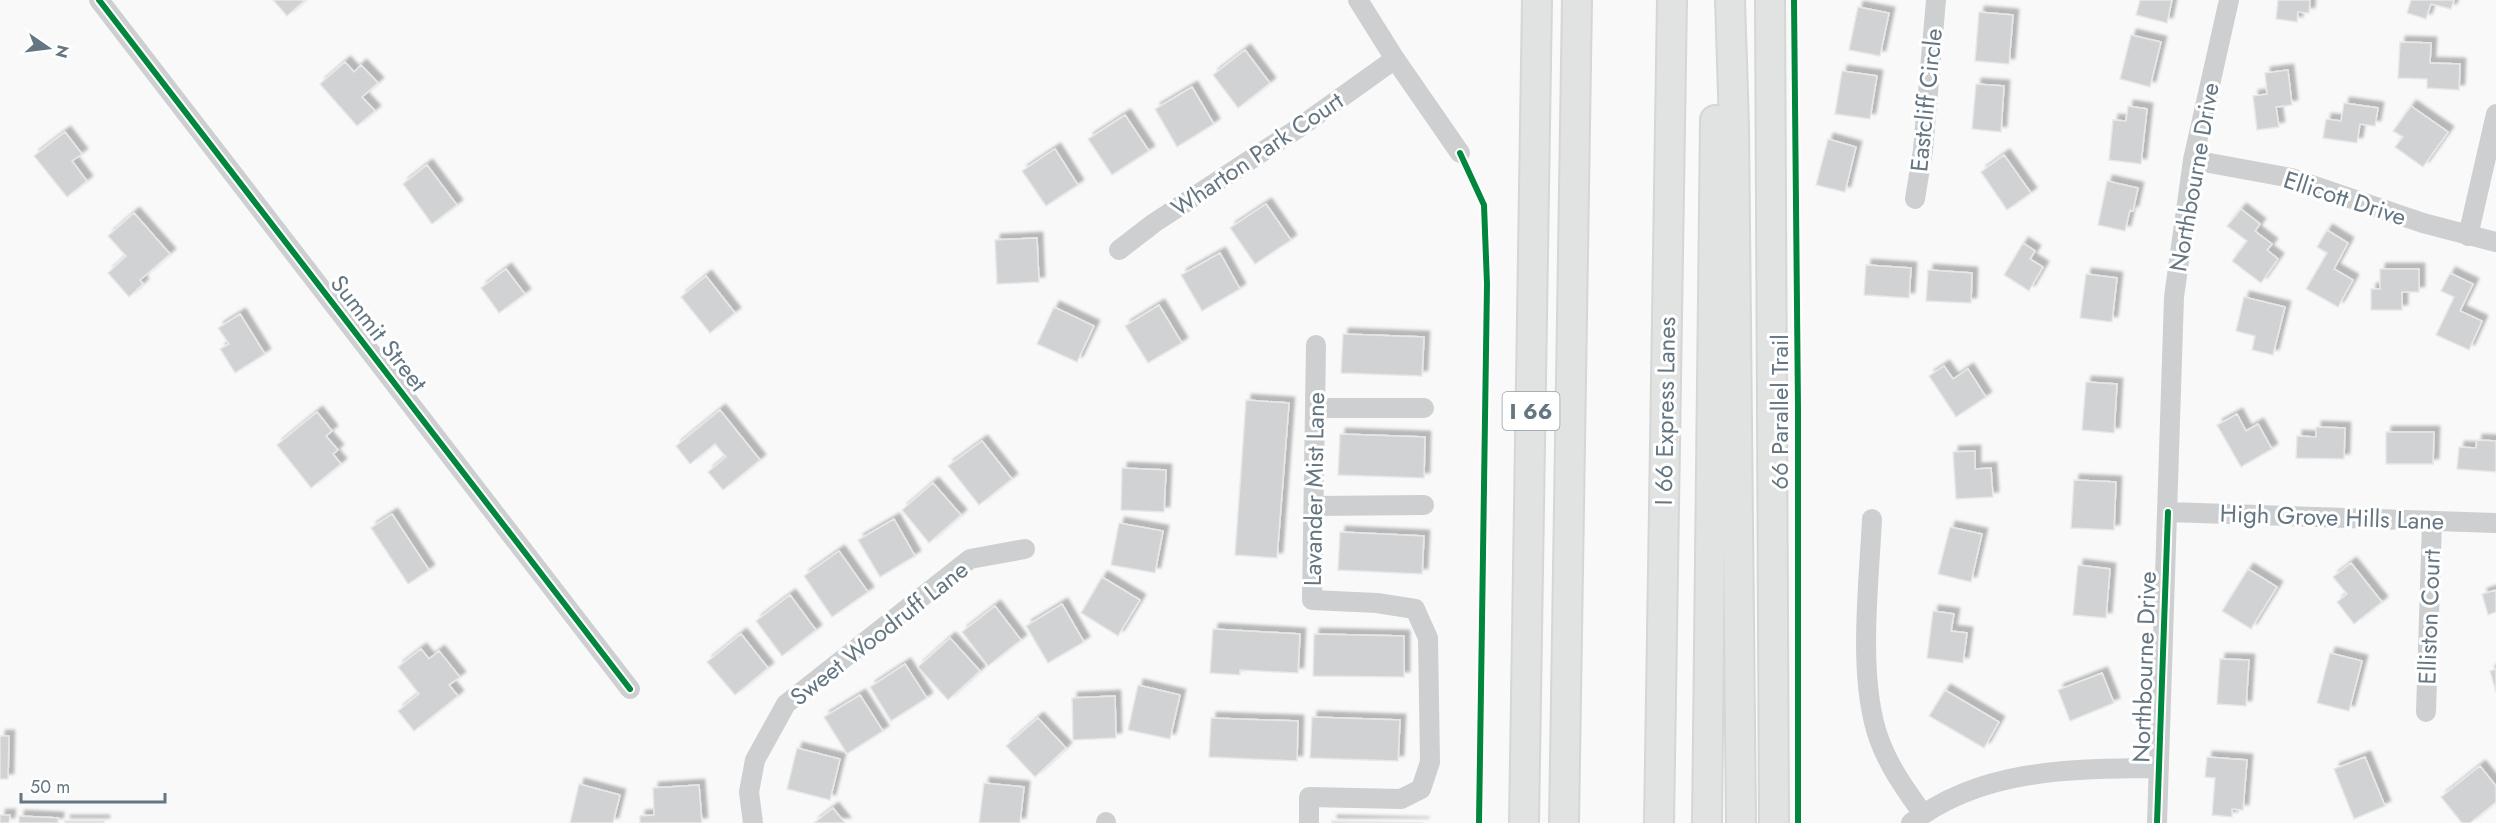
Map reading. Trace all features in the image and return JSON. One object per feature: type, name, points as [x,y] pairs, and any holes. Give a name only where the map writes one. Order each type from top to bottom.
[{"type":"highway","name":"I 66","points":[[1524,823],[1537,0]]},
{"type":"highway","points":[[1564,823],[1577,0]]},
{"type":"highway","name":"I 66 Express Lanes","points":[[1659,823],[1672,0]]},
{"type":"highway","points":[[1707,823],[1717,0]]},
{"type":"highway","points":[[1730,0],[1734,126],[1741,823]]},
{"type":"highway","points":[[1770,0],[1774,823]]},
{"type":"street","name":"Summit Street","points":[[99,0],[630,689]]},
{"type":"street","points":[[1358,0],[1395,59],[1460,153]]},
{"type":"street","name":"Eastcliff Circle","points":[[1915,200],[1923,150],[1936,0]]},
{"type":"street","name":"Northbourne Drive","points":[[2157,823],[2174,297],[2193,160],[2229,0]]},
{"type":"street","name":"Wharton Park Court","points":[[1119,250],[1154,223],[1297,129],[1395,59]]},
{"type":"street","points":[[2468,236],[2496,114]]},
{"type":"street","name":"Ellicott Drive","points":[[2193,160],[2290,178],[2423,223],[2496,242]]},
{"type":"street","name":"Lavander Mist Lane","points":[[1309,823],[1309,797],[1401,799],[1421,789],[1430,762],[1428,638],[1415,609],[1377,603],[1312,600],[1316,345]]},
{"type":"street","points":[[1315,408],[1424,408]]},
{"type":"street","points":[[1314,506],[1424,505]]},
{"type":"street","name":"High Grove Hills Lane","points":[[2168,512],[2496,523]]},
{"type":"street","points":[[1872,519],[1866,662],[1871,708],[1879,738],[1917,818],[1945,801],[1973,790],[2033,774],[2079,769],[2159,768]]},
{"type":"street","name":"Elliston Court","points":[[2426,712],[2432,522]]},
{"type":"street","name":"Sweet Woodruff Lane","points":[[753,823],[749,792],[755,760],[786,704],[970,560],[1026,549]]},
{"type":"building","points":[[273,0],[305,0],[287,16]]},
{"type":"building","points":[[2140,0],[2172,0],[2167,23],[2136,15]]},
{"type":"building","points":[[2278,0],[2310,0],[2309,13],[2298,12],[2297,22],[2276,19]]},
{"type":"building","points":[[2411,0],[2454,0],[2451,9],[2431,4],[2426,19],[2407,13]]},
{"type":"building","points":[[1858,7],[1889,13],[1880,56],[1849,50]]},
{"type":"building","points":[[1979,12],[2013,15],[2009,64],[1975,61]]},
{"type":"building","points":[[2131,35],[2161,42],[2150,87],[2120,79]]},
{"type":"building","points":[[2400,42],[2431,43],[2430,63],[2460,64],[2459,90],[2427,88],[2427,79],[2398,78]]},
{"type":"building","points":[[1245,50],[1270,83],[1238,108],[1213,75]]},
{"type":"building","points":[[345,62],[354,72],[361,65],[378,83],[362,97],[375,111],[357,126],[320,84]]},
{"type":"building","points":[[2288,70],[2292,105],[2276,107],[2279,127],[2257,130],[2253,96],[2267,94],[2265,73]]},
{"type":"building","points":[[1842,71],[1877,76],[1870,119],[1835,114]]},
{"type":"building","points":[[1976,84],[2004,86],[2001,132],[1972,129]]},
{"type":"building","points":[[1192,87],[1214,124],[1177,147],[1155,109]]},
{"type":"building","points":[[2344,103],[2378,108],[2375,126],[2360,124],[2357,143],[2323,138],[2326,119],[2341,121]]},
{"type":"building","points":[[2128,106],[2147,109],[2141,164],[2109,160],[2113,120],[2126,121]]},
{"type":"building","points":[[2411,106],[2448,132],[2423,167],[2395,147],[2403,137],[2393,131]]},
{"type":"building","points":[[1125,115],[1149,151],[1112,175],[1088,139]]},
{"type":"building","points":[[65,132],[82,154],[72,161],[87,181],[67,197],[34,156]]},
{"type":"building","points":[[1828,139],[1856,147],[1845,192],[1816,185]]},
{"type":"building","points":[[1055,149],[1078,185],[1046,206],[1022,171]]},
{"type":"building","points":[[2004,155],[2031,193],[2007,210],[1981,172]]},
{"type":"building","points":[[427,165],[457,205],[432,224],[403,184]]},
{"type":"building","points":[[2107,181],[2138,188],[2133,211],[2130,210],[2125,231],[2098,225]]},
{"type":"building","points":[[1266,204],[1291,240],[1255,264],[1230,228]]},
{"type":"building","points":[[2241,209],[2260,224],[2255,231],[2272,244],[2267,250],[2278,259],[2261,283],[2232,261],[2247,241],[2227,226]]},
{"type":"building","points":[[134,213],[170,254],[140,280],[143,284],[129,297],[108,273],[126,256],[108,236]]},
{"type":"building","points":[[2327,230],[2348,243],[2334,269],[2353,280],[2338,307],[2306,289],[2327,253],[2317,247]]},
{"type":"building","points":[[1037,238],[1039,282],[997,284],[995,240]]},
{"type":"building","points":[[2023,243],[2035,251],[2030,259],[2043,267],[2029,291],[2004,275]]},
{"type":"building","points":[[1220,253],[1240,289],[1202,311],[1181,275]]},
{"type":"building","points":[[1866,265],[1911,268],[1909,298],[1864,295]]},
{"type":"building","points":[[506,269],[525,294],[499,313],[481,288]]},
{"type":"building","points":[[2380,269],[2419,269],[2419,292],[2402,292],[2402,310],[2371,310],[2371,289],[2380,289]]},
{"type":"building","points":[[1928,270],[1972,273],[1971,303],[1926,301]]},
{"type":"building","points":[[2450,273],[2473,284],[2460,311],[2482,321],[2469,350],[2436,335],[2454,297],[2441,291]]},
{"type":"building","points":[[2086,274],[2117,278],[2112,322],[2080,318]]},
{"type":"building","points":[[706,276],[735,313],[710,333],[681,297]]},
{"type":"building","points":[[2244,297],[2285,307],[2273,355],[2252,350],[2255,336],[2236,331]]},
{"type":"building","points":[[1159,305],[1182,343],[1148,363],[1125,326]]},
{"type":"building","points":[[1054,307],[1094,326],[1077,362],[1037,344]]},
{"type":"building","points":[[240,314],[265,354],[235,373],[220,349],[229,344],[218,328]]},
{"type":"building","points":[[1343,334],[1424,337],[1422,376],[1341,373]]},
{"type":"building","points":[[1944,366],[1953,379],[1968,369],[1986,397],[1956,417],[1929,376]]},
{"type":"building","points":[[2086,382],[2117,384],[2114,433],[2082,430]]},
{"type":"building","points":[[1246,400],[1289,403],[1277,558],[1235,555]]},
{"type":"building","points":[[720,410],[760,460],[723,490],[708,472],[726,457],[715,444],[690,464],[676,446]]},
{"type":"building","points":[[317,412],[332,431],[326,436],[338,450],[333,454],[341,464],[311,488],[277,445]]},
{"type":"building","points":[[2237,414],[2246,431],[2258,424],[2272,449],[2241,467],[2217,425]]},
{"type":"building","points":[[2316,427],[2345,428],[2344,459],[2296,458],[2297,436],[2316,437]]},
{"type":"building","points":[[2386,432],[2434,432],[2433,464],[2386,464]]},
{"type":"building","points":[[1340,434],[1425,437],[1424,478],[1338,475]]},
{"type":"building","points":[[2477,440],[2496,441],[2496,472],[2457,469],[2459,447],[2476,448]]},
{"type":"building","points":[[982,441],[1012,479],[979,505],[948,466]]},
{"type":"building","points":[[1975,451],[1975,469],[1991,468],[1993,497],[1956,499],[1953,452]]},
{"type":"building","points":[[1122,468],[1166,470],[1164,512],[1121,510]]},
{"type":"building","points":[[2074,480],[2116,482],[2114,530],[2071,528]]},
{"type":"building","points":[[933,483],[961,515],[929,543],[902,510]]},
{"type":"building","points":[[392,514],[429,570],[408,584],[371,528]]},
{"type":"building","points":[[894,519],[915,556],[880,577],[858,540]]},
{"type":"building","points":[[1119,523],[1163,531],[1155,573],[1111,565]]},
{"type":"building","points":[[1950,527],[1982,534],[1971,582],[1938,574]]},
{"type":"building","points":[[1340,532],[1424,536],[1422,574],[1338,570]]},
{"type":"building","points":[[839,551],[868,592],[832,617],[804,576]]},
{"type":"building","points":[[2351,563],[2382,602],[2354,624],[2337,602],[2347,594],[2333,577]]},
{"type":"building","points":[[2078,565],[2110,569],[2106,618],[2073,615]]},
{"type":"building","points":[[2248,569],[2277,587],[2251,629],[2222,611]]},
{"type":"building","points":[[1102,577],[1140,600],[1118,636],[1081,613]]},
{"type":"building","points":[[2496,590],[2496,612],[2488,615],[2482,594]]},
{"type":"building","points":[[790,595],[816,630],[782,656],[756,621]]},
{"type":"building","points":[[1062,604],[1084,642],[1048,663],[1026,626]]},
{"type":"building","points":[[995,606],[1021,640],[988,666],[962,632]]},
{"type":"building","points":[[1933,611],[1954,614],[1951,631],[1967,633],[1963,663],[1927,658]]},
{"type":"building","points":[[1213,629],[1300,634],[1298,673],[1240,670],[1240,675],[1210,673]]},
{"type":"building","points":[[741,634],[768,668],[735,695],[707,662]]},
{"type":"building","points":[[1314,634],[1404,636],[1404,677],[1313,676]]},
{"type":"building","points":[[950,638],[980,671],[948,700],[918,667]]},
{"type":"building","points":[[421,649],[429,659],[439,651],[460,677],[449,685],[458,696],[414,731],[398,711],[419,694],[398,667]]},
{"type":"building","points":[[2330,653],[2362,661],[2349,711],[2317,703]]},
{"type":"building","points":[[2220,659],[2249,660],[2246,706],[2217,704]]},
{"type":"building","points":[[905,664],[927,698],[891,721],[870,687]]},
{"type":"building","points":[[2496,669],[2496,692],[2490,671]]},
{"type":"building","points":[[2102,673],[2114,703],[2070,721],[2058,690]]},
{"type":"building","points":[[1138,685],[1180,695],[1170,739],[1128,730]]},
{"type":"building","points":[[1945,690],[1999,722],[1984,748],[1929,716]]},
{"type":"building","points":[[860,695],[883,731],[847,754],[824,717]]},
{"type":"building","points":[[1115,696],[1116,738],[1073,740],[1072,698]]},
{"type":"building","points":[[1312,717],[1400,720],[1398,761],[1310,758]]},
{"type":"building","points":[[1038,718],[1066,748],[1035,777],[1006,746]]},
{"type":"building","points":[[1211,718],[1298,721],[1297,761],[1209,757]]},
{"type":"building","points":[[0,736],[9,736],[8,779],[0,779]]},
{"type":"building","points":[[797,748],[840,759],[830,800],[787,789]]},
{"type":"building","points":[[2207,757],[2247,760],[2243,810],[2232,809],[2232,817],[2212,815],[2215,778],[2205,777]]},
{"type":"building","points":[[2365,757],[2385,806],[2354,819],[2334,769]]},
{"type":"building","points":[[2480,766],[2496,786],[2496,802],[2470,823],[2462,823],[2441,797]]},
{"type":"building","points":[[984,783],[1024,787],[1020,823],[979,823]]},
{"type":"building","points":[[579,784],[620,795],[613,823],[570,823]]},
{"type":"building","points":[[699,785],[702,823],[640,823],[640,816],[654,815],[653,788]]},
{"type":"building","points":[[833,808],[845,823],[814,823]]},
{"type":"building","points":[[0,815],[10,815],[9,823],[0,823]]},
{"type":"building","points":[[19,816],[58,818],[58,823],[19,823]]},
{"type":"building","points":[[65,821],[104,821],[104,823],[65,823]]},
{"type":"building","points":[[1332,821],[1424,823],[1332,823]]},
{"type":"cycle path","points":[[99,0],[630,689]]},
{"type":"cycle path","name":"66 Parallel Trail","points":[[1794,0],[1798,408],[1798,823]]},
{"type":"cycle path","points":[[1460,153],[1484,205],[1487,284],[1479,823]]},
{"type":"cycle path","points":[[2157,823],[2168,512]]}]
